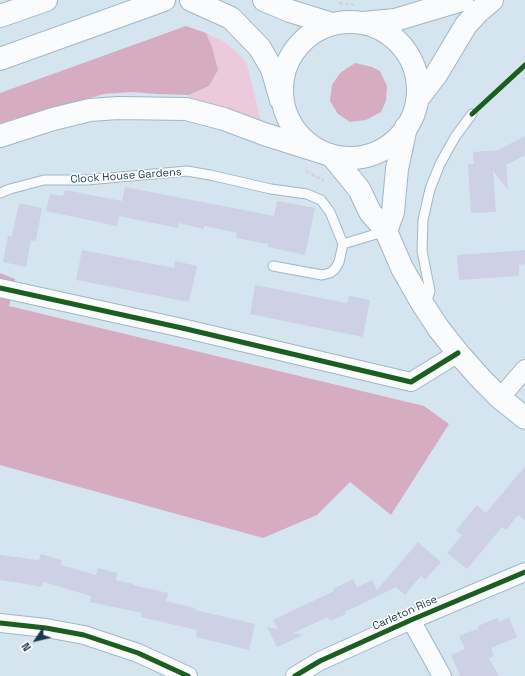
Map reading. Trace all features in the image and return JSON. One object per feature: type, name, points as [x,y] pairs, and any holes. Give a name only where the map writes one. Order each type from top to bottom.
[{"type":"main road","points":[[0,16],[46,0]]},
{"type":"main road","points":[[191,0],[231,18],[260,48],[272,69],[285,114],[291,126],[299,137],[309,146],[327,155],[359,189],[370,212],[386,231],[402,268],[439,329],[482,380],[500,398],[525,418]]},
{"type":"main road","points":[[264,0],[290,11],[332,24]]},
{"type":"main road","points":[[282,100],[282,80],[287,61],[298,45],[314,32],[332,24],[346,22],[357,14],[395,20],[462,0]]},
{"type":"main road","points":[[0,136],[53,119],[90,110],[118,108],[186,109],[224,119],[327,155],[350,158],[366,156],[382,150],[396,140],[406,127],[414,112],[419,97],[436,75],[466,25],[492,0]]},
{"type":"main road","points":[[0,59],[154,4]]},
{"type":"main road","points":[[357,14],[395,39],[408,53],[418,71],[419,97]]},
{"type":"main road","points":[[386,231],[393,212],[397,169],[406,127]]},
{"type":"street","points":[[0,288],[182,328],[412,382],[458,353]]},
{"type":"street","points":[[500,398],[525,369]]},
{"type":"street","name":"Carleton Rise","points":[[295,676],[320,661],[411,620],[525,572]]},
{"type":"street","points":[[411,620],[442,676]]},
{"type":"street","points":[[0,623],[46,628],[84,635],[138,653],[188,676]]},
{"type":"lane","points":[[422,303],[428,297],[430,291],[422,251],[423,220],[430,189],[440,164],[451,144],[472,114]]},
{"type":"lane","name":"Clock House Gardens","points":[[0,193],[44,180],[86,180],[187,171],[271,189],[307,194],[321,200],[330,212],[343,244]]},
{"type":"lane","points":[[273,266],[322,275],[330,273],[335,269],[339,262],[343,244],[386,231]]},
{"type":"path","points":[[332,2],[357,14]]},
{"type":"shaded area","points":[[186,26],[206,33],[212,47],[218,70],[209,86],[189,95],[131,92],[104,94],[0,123],[0,93]]},
{"type":"shaded area","points":[[206,33],[223,41],[236,51],[247,64],[261,121],[233,110],[187,102],[189,95],[209,86],[212,47]]},
{"type":"shaded area","points":[[355,63],[372,67],[380,71],[387,86],[386,101],[381,112],[366,120],[350,122],[338,114],[330,101],[332,85],[340,73]]},
{"type":"shaded area","points":[[0,273],[15,279],[9,306],[424,406],[449,424],[391,515],[350,482],[317,515],[263,538],[0,465]]},
{"type":"building","points":[[525,136],[525,155],[506,165],[508,190],[493,171],[496,212],[471,213],[468,164],[474,164],[473,152],[498,150]]},
{"type":"building","points":[[125,187],[274,216],[277,201],[315,208],[305,255],[268,247],[268,244],[236,238],[237,233],[204,226],[204,229],[178,223],[178,228],[119,216],[117,226],[46,211],[50,194],[63,196],[65,190],[122,201]]},
{"type":"building","points":[[19,203],[42,208],[36,241],[31,240],[26,267],[3,262],[8,236],[12,236]]},
{"type":"building","points":[[82,250],[174,268],[175,261],[197,266],[189,302],[76,280]]},
{"type":"building","points":[[525,250],[525,264],[519,265],[519,276],[459,280],[457,255]]},
{"type":"building","points":[[255,285],[347,303],[349,296],[370,300],[363,337],[250,314]]},
{"type":"building","points":[[525,466],[525,520],[518,515],[506,530],[502,527],[467,569],[447,553],[462,535],[456,530],[477,505],[486,513]]},
{"type":"building","points":[[418,542],[441,562],[425,580],[421,576],[405,595],[396,587],[345,612],[346,614],[330,621],[328,617],[293,633],[303,635],[277,647],[267,627],[278,629],[273,620],[334,591],[333,589],[353,579],[357,587],[372,580],[377,590]]},
{"type":"building","points":[[41,554],[62,560],[61,565],[96,575],[98,568],[117,573],[116,580],[168,593],[166,601],[195,608],[195,610],[255,624],[249,650],[196,637],[197,630],[141,617],[142,613],[90,602],[91,596],[43,582],[41,587],[0,580],[0,555],[39,560]]},
{"type":"building","points":[[509,617],[517,637],[491,648],[494,656],[489,658],[499,676],[460,676],[451,655],[465,649],[459,636],[479,628],[478,626],[497,618],[499,622]]},
{"type":"cycle path","points":[[472,114],[525,65]]},
{"type":"cycle path","points":[[0,288],[182,328],[411,382],[458,353]]},
{"type":"cycle path","points":[[295,676],[320,661],[411,620],[525,572]]},
{"type":"cycle path","points":[[0,623],[46,628],[84,635],[138,653],[188,676]]}]
